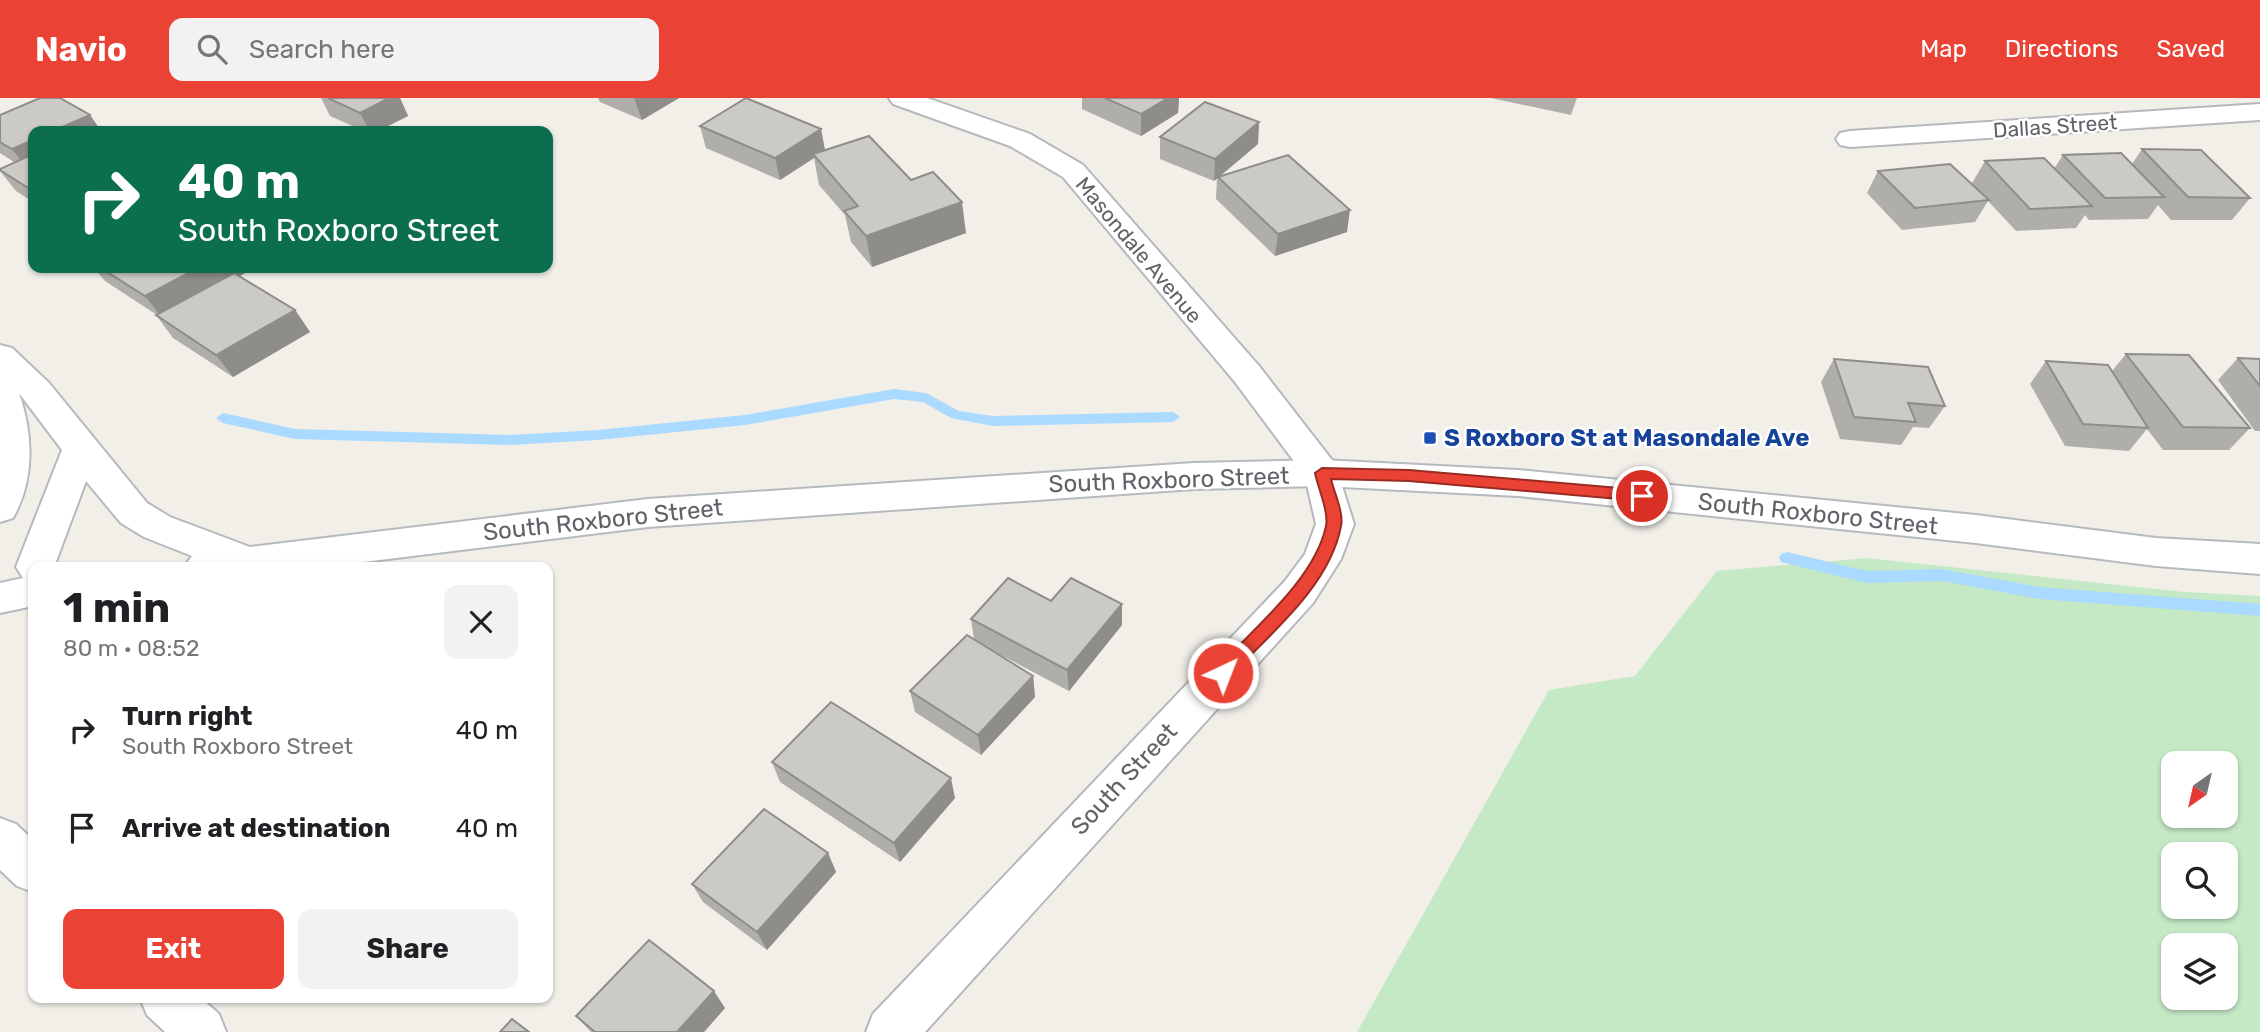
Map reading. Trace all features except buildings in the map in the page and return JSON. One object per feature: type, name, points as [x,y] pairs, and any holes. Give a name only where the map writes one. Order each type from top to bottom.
[{"type":"street","name":"Masondale Avenue","points":[[902,98],[1020,140],[1073,171],[1247,374],[1322,473]]},
{"type":"street","name":"Dallas Street","points":[[1850,139],[2260,112]]},
{"type":"street","points":[[0,356],[37,391],[80,449],[134,513],[176,535],[248,561]]},
{"type":"street","points":[[0,388],[15,441],[12,474],[0,508]]},
{"type":"street","points":[[34,562],[80,449]]},
{"type":"street","name":"South Roxboro Street","points":[[240,562],[648,513],[1018,486],[1194,476],[1322,473],[1518,483],[1976,529],[2156,552],[2260,559]]},
{"type":"street","name":"South Street","points":[[891,1032],[1299,592],[1322,559],[1335,524],[1322,473]]},
{"type":"street","points":[[0,839],[28,866]]},
{"type":"street","points":[[170,1003],[201,1032]]},
{"type":"green space","points":[[1867,558],[2184,592],[2260,596],[2260,1032],[1357,1032],[1549,690],[1635,676],[1717,571]]},
{"type":"waterway","points":[[223,418],[295,434],[511,440],[598,435],[745,420],[894,394],[926,398],[956,415],[993,421],[1173,417]]},
{"type":"waterway","points":[[1787,558],[1867,577],[1942,575],[2039,593],[2260,610]]},
{"type":"place","name":"S Roxboro St at Masondale Ave","points":[[1430,438]]},
{"type":"route","points":[[1223,673],[1299,592],[1322,559],[1335,524],[1322,473],[1409,475],[1642,496]]}]
